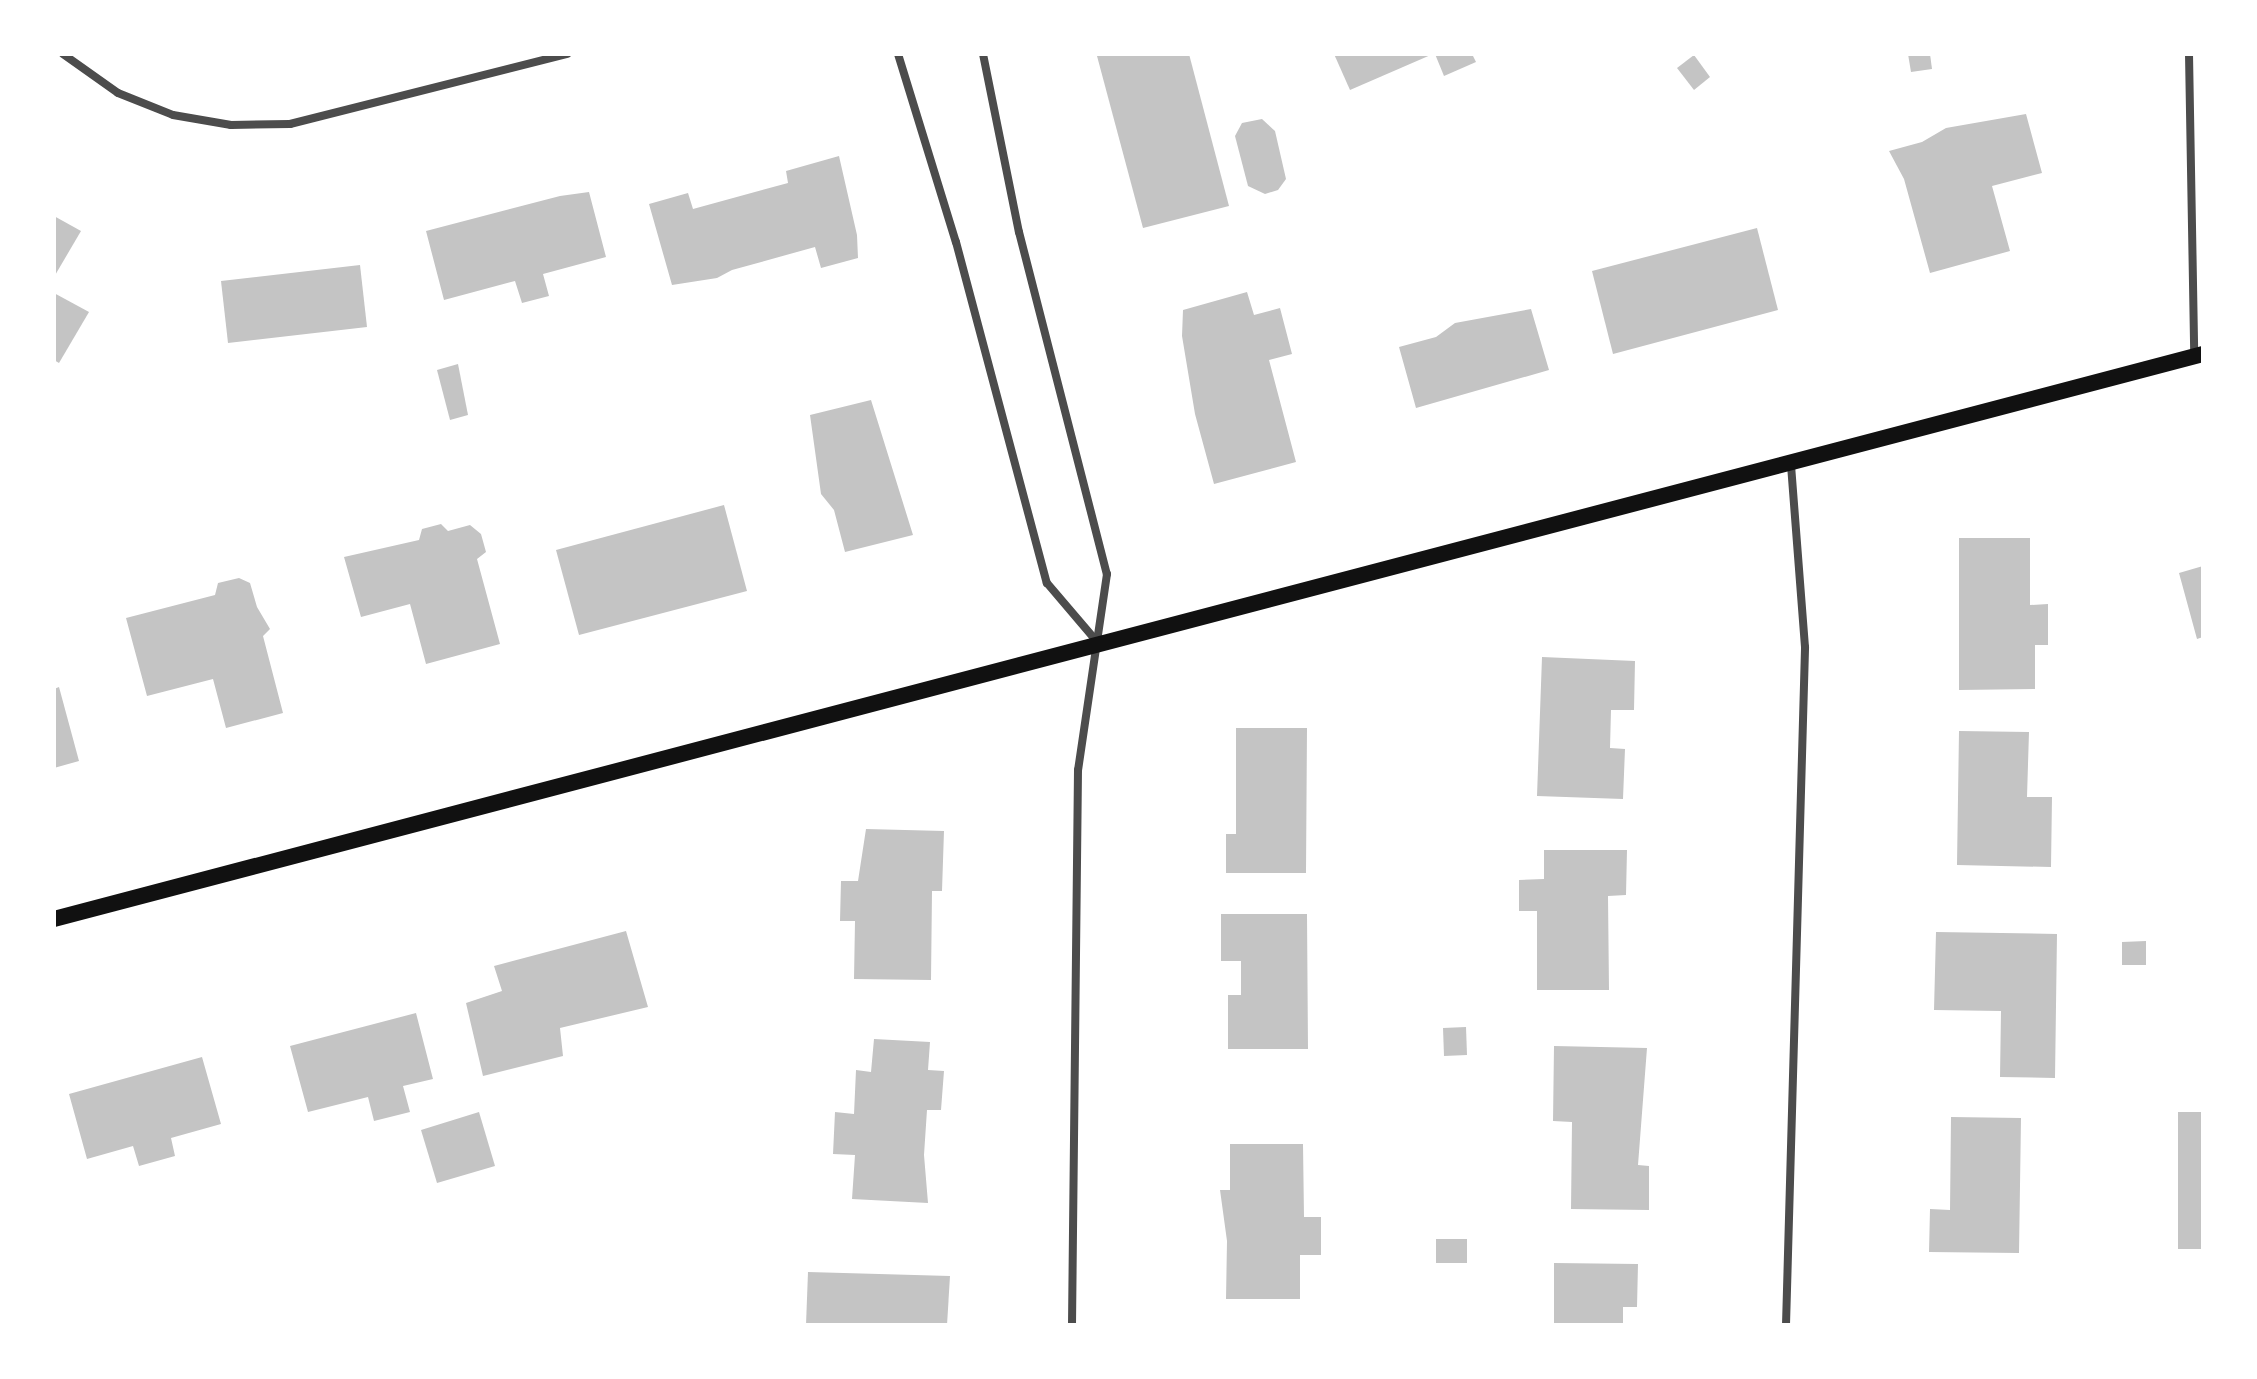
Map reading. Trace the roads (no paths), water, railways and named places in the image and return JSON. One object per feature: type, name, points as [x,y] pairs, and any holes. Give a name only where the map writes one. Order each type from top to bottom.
[{"type":"main road","points":[[54,919],[2198,355]]},
{"type":"street","points":[[63,54],[118,93],[173,115],[231,125],[290,124],[567,54]]},
{"type":"street","points":[[898,54],[956,242],[1047,583],[1099,645]]},
{"type":"street","points":[[983,54],[1019,232],[1107,574],[1099,645],[1078,770],[1072,1325]]},
{"type":"street","points":[[2189,54],[2198,355]]},
{"type":"street","points":[[1786,1325],[1805,647],[1791,463]]}]
